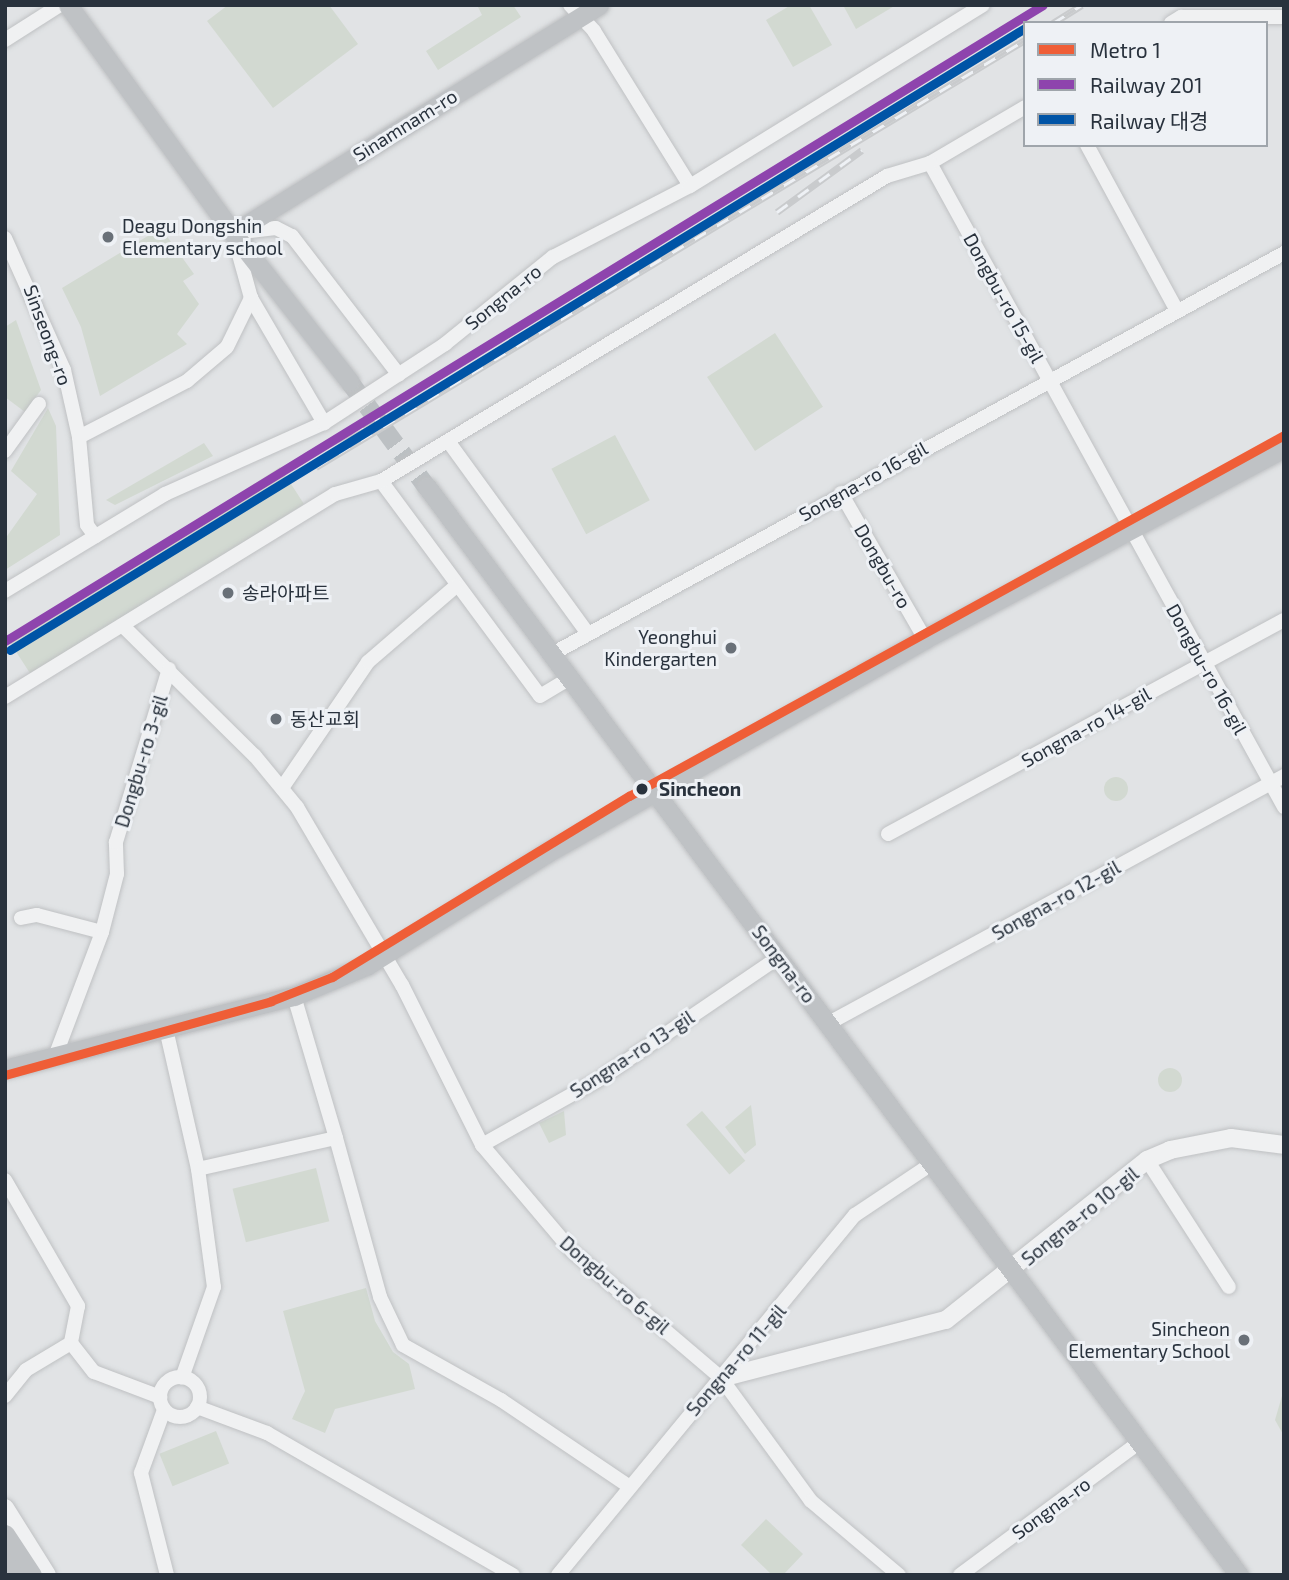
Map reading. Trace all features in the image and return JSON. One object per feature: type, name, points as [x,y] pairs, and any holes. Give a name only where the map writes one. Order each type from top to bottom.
[{"type":"main road","points":[[68,5],[233,233],[350,382]]},
{"type":"main road","name":"Sinamnam-ro","points":[[233,233],[574,12],[599,5]]},
{"type":"main road","points":[[5,1069],[294,996],[384,955],[655,792],[925,639],[1284,448]]},
{"type":"main road","name":"Songna-ro","points":[[427,487],[829,1023],[930,1165],[1013,1271],[1239,1575]]},
{"type":"main road","points":[[5,1534],[32,1575]]},
{"type":"main road","points":[[5,1562],[14,1575]]},
{"type":"street","points":[[5,40],[60,5]]},
{"type":"street","name":"Songna-ro","points":[[5,591],[165,494],[324,423],[399,376],[553,257],[690,186],[983,5]]},
{"type":"street","points":[[574,12],[594,31],[690,186]]},
{"type":"street","points":[[1174,21],[1181,17],[1284,17]]},
{"type":"street","points":[[5,697],[335,494],[381,481],[887,176],[930,163],[1023,108]]},
{"type":"street","points":[[1088,147],[1177,311]]},
{"type":"street","name":"Dongbu-ro 15-gil","points":[[930,163],[1129,531]]},
{"type":"street","points":[[324,423],[251,298],[233,233],[276,228],[292,236],[399,376]]},
{"type":"street","name":"Sinseong-ro","points":[[5,238],[64,370],[79,437],[87,525],[95,536]]},
{"type":"street","name":"Songna-ro 16-gil","points":[[552,654],[841,493],[1284,253]]},
{"type":"street","points":[[79,437],[187,381],[227,347],[251,298]]},
{"type":"street","points":[[5,451],[39,404]]},
{"type":"street","points":[[448,440],[588,634]]},
{"type":"street","points":[[381,481],[456,586],[540,696],[570,678]]},
{"type":"street","name":"Dongbu-ro","points":[[841,493],[925,639]]},
{"type":"street","name":"Dongbu-ro 16-gil","points":[[1129,531],[1203,663],[1277,780],[1284,807]]},
{"type":"street","points":[[282,788],[368,662],[456,586]]},
{"type":"street","name":"Songna-ro 14-gil","points":[[888,834],[1284,620]]},
{"type":"street","name":"Dongbu-ro 6-gil","points":[[122,626],[169,669],[282,788],[384,955],[482,1145],[572,1251],[721,1378],[811,1501],[899,1575]]},
{"type":"street","name":"Dongbu-ro 3-gil","points":[[56,1054],[102,932],[117,874],[116,842],[169,669]]},
{"type":"street","name":"Songna-ro 12-gil","points":[[829,1023],[1277,780]]},
{"type":"street","points":[[21,918],[37,915],[102,932]]},
{"type":"street","name":"Songna-ro 13-gil","points":[[482,1145],[598,1080],[779,957]]},
{"type":"street","points":[[294,996],[337,1138],[380,1297],[403,1345],[501,1400],[627,1485]]},
{"type":"street","points":[[166,1029],[198,1169],[214,1287],[182,1378]]},
{"type":"street","points":[[198,1169],[337,1138]]},
{"type":"street","name":"Songna-ro 10-gil","points":[[721,1378],[930,1327],[1013,1271],[1147,1160],[1211,1140],[1284,1145]]},
{"type":"street","name":"Songna-ro 10-gil","points":[[1147,1160],[1229,1287]]},
{"type":"street","name":"Songna-ro 11-gil","points":[[558,1575],[627,1485],[721,1378],[855,1215],[930,1165]]},
{"type":"street","points":[[5,1180],[78,1306],[71,1343],[26,1370],[5,1396]]},
{"type":"street","points":[[71,1343],[94,1372],[162,1403],[182,1417],[197,1407]]},
{"type":"street","points":[[167,1575],[142,1473],[162,1403],[164,1384],[182,1378]]},
{"type":"street","points":[[182,1378],[197,1388],[197,1407]]},
{"type":"street","points":[[197,1407],[267,1433],[513,1575]]},
{"type":"street","name":"Songna-ro","points":[[960,1575],[1141,1441]]},
{"type":"street","points":[[5,1508],[47,1575]]},
{"type":"shaded area","points":[[228,5],[329,5],[358,44],[273,108],[207,21]]},
{"type":"shaded area","points":[[477,5],[513,5],[521,17],[438,70],[426,51],[482,15]]},
{"type":"shaded area","points":[[791,5],[809,5],[832,45],[793,67],[766,20]]},
{"type":"shaded area","points":[[843,5],[896,5],[856,29]]},
{"type":"shaded area","points":[[161,228],[194,274],[183,281],[199,304],[177,334],[187,344],[100,396],[81,327],[62,288]]},
{"type":"shaded area","points":[[16,320],[41,390],[25,412],[5,397],[5,327]]},
{"type":"shaded area","points":[[775,333],[823,407],[755,451],[707,377]]},
{"type":"shaded area","points":[[48,408],[56,426],[60,535],[5,570],[5,539],[37,494],[11,471]]},
{"type":"shaded area","points":[[615,435],[650,500],[586,534],[551,469]]},
{"type":"shaded area","points":[[204,443],[213,456],[115,505],[106,500]]},
{"type":"shaded area","points":[[280,467],[304,504],[34,679],[10,642]]},
{"type":"shaded area","points":[[1116,777],[1125,780],[1128,789],[1125,798],[1116,801],[1107,798],[1104,789],[1107,780]]},
{"type":"shaded area","points":[[1170,1068],[1181,1075],[1182,1080],[1175,1091],[1170,1092],[1159,1085],[1158,1080],[1165,1069]]},
{"type":"shaded area","points":[[751,1105],[756,1145],[745,1154],[725,1127]]},
{"type":"shaded area","points":[[564,1111],[566,1135],[549,1143],[539,1123]]},
{"type":"shaded area","points":[[702,1111],[745,1161],[729,1175],[686,1125]]},
{"type":"shaded area","points":[[316,1168],[329,1221],[246,1242],[233,1189]]},
{"type":"shaded area","points":[[366,1288],[375,1321],[393,1352],[409,1364],[415,1389],[335,1409],[325,1433],[292,1419],[305,1391],[283,1311]]},
{"type":"shaded area","points":[[1284,1389],[1284,1436],[1275,1420]]},
{"type":"shaded area","points":[[216,1431],[229,1463],[173,1486],[159,1454]]},
{"type":"shaded area","points":[[766,1519],[803,1554],[783,1575],[772,1575],[741,1545]]},
{"type":"tunnel","points":[[350,382],[427,487]]},
{"type":"railway","points":[[1056,21],[1082,5]]},
{"type":"railway","points":[[316,467],[1023,41]]},
{"type":"railway","points":[[777,212],[862,150]]},
{"type":"railway","points":[[305,456],[380,418]]},
{"type":"metro line","name":"1","points":[[5,1075],[271,1001],[332,977],[629,796],[1284,435]]},
{"type":"rail line","name":"201","points":[[5,641],[1043,5]]},
{"type":"rail line","name":"대경","points":[[10,650],[1023,29]]},
{"type":"place","name":"Deagu Dongshin Elementary school","points":[[108,237]]},
{"type":"place","name":"송라아파트","points":[[228,593]]},
{"type":"place","name":"Yeonghui Kindergarten","points":[[731,648]]},
{"type":"place","name":"동산교회","points":[[276,719]]},
{"type":"place","name":"Sincheon","points":[[642,789]]},
{"type":"place","name":"Sincheon Elementary School","points":[[1244,1340]]}]
